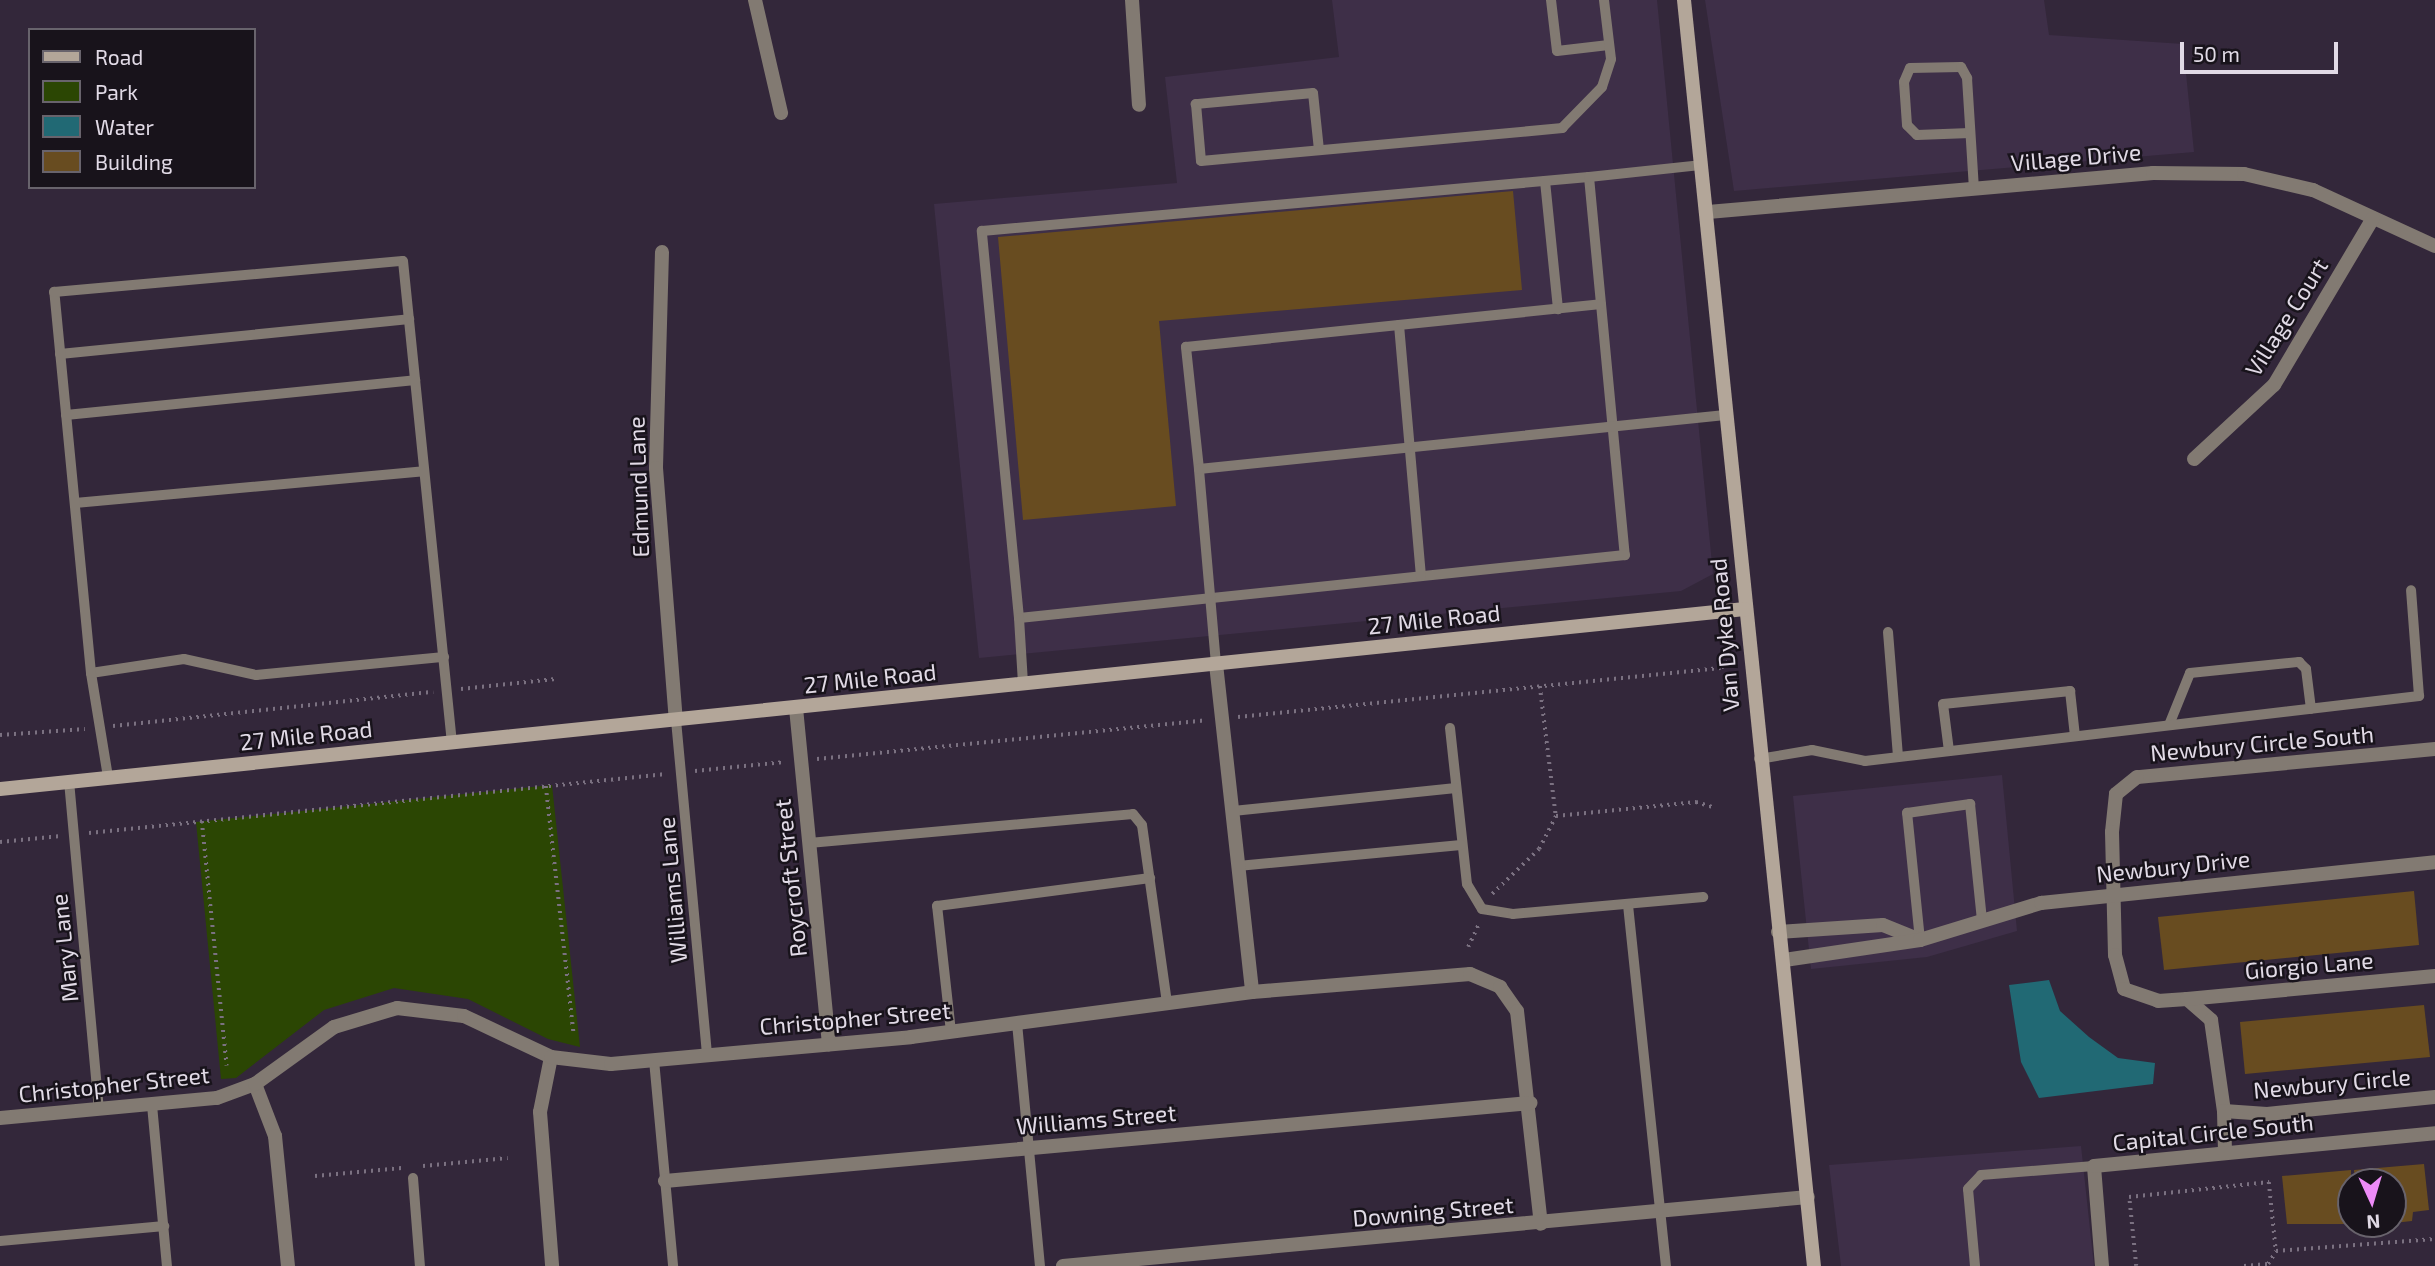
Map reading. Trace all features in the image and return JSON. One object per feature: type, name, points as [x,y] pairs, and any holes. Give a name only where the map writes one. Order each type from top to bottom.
[{"type":"street","points":[[755,0],[780,113]]},
{"type":"street","points":[[1132,0],[1139,105]]},
{"type":"street","name":"Van Dyke Road","points":[[1684,0],[1708,212],[1758,759],[1778,932],[1784,960],[1814,1266]]},
{"type":"street","name":"Village Drive","points":[[1708,212],[2153,173],[2244,174],[2313,190],[2435,246]]},
{"type":"street","name":"Village Court","points":[[2194,459],[2274,384],[2373,218]]},
{"type":"street","name":"Edmund Lane","points":[[662,252],[656,468],[676,720]]},
{"type":"street","name":"27 Mile Road","points":[[0,789],[1745,609]]},
{"type":"street","points":[[1216,664],[1252,992]]},
{"type":"street","name":"Roycroft Street","points":[[796,708],[829,1044]]},
{"type":"street","name":"Newbury Circle South","points":[[2113,896],[2116,794],[2137,777],[2435,749]]},
{"type":"street","name":"Newbury Drive","points":[[1784,960],[1920,940],[2041,903],[2435,862]]},
{"type":"street","points":[[2113,896],[2115,955],[2124,989],[2158,1001],[2188,999]]},
{"type":"street","points":[[1778,932],[1883,925],[1920,940]]},
{"type":"street","name":"Christopher Street","points":[[0,1118],[217,1098],[255,1084],[334,1027],[397,1008],[464,1016],[551,1057],[591,1064],[951,1032],[1167,1002],[1452,973],[1487,979],[1517,1011],[1530,1103],[1541,1224]]},
{"type":"street","name":"Giorgio Lane","points":[[2188,999],[2435,976]]},
{"type":"street","name":"Newbury Circle","points":[[2188,999],[2211,1020],[2224,1111],[2267,1114],[2435,1097]]},
{"type":"street","points":[[551,1057],[540,1112],[552,1266]]},
{"type":"street","points":[[255,1084],[275,1136],[288,1266]]},
{"type":"street","name":"Williams Street","points":[[665,1181],[1530,1103]]},
{"type":"street","points":[[2224,1111],[2225,1153]]},
{"type":"street","name":"Capital Circle South","points":[[2102,1266],[2094,1166],[2435,1133]]},
{"type":"street","name":"Downing Street","points":[[1063,1266],[1661,1213],[1808,1197]]},
{"type":"lane","points":[[1551,0],[1557,51],[1609,45]]},
{"type":"lane","points":[[1319,150],[1314,93],[1196,104],[1201,161],[1562,128],[1602,87],[1609,45],[1604,0]]},
{"type":"lane","points":[[1970,132],[1917,135],[1907,125],[1903,82],[1910,68],[1961,67],[1967,78],[1974,189]]},
{"type":"lane","points":[[1023,684],[982,231],[1702,165]]},
{"type":"lane","points":[[1019,618],[1625,555],[1589,177]]},
{"type":"lane","points":[[1545,181],[1558,309]]},
{"type":"lane","points":[[108,777],[91,673],[54,292],[403,261],[452,743]]},
{"type":"lane","points":[[1216,664],[1186,347],[1601,304]]},
{"type":"lane","points":[[60,354],[409,319]]},
{"type":"lane","points":[[1399,325],[1421,576]]},
{"type":"lane","points":[[66,415],[415,380]]},
{"type":"lane","points":[[1199,469],[1726,415]]},
{"type":"lane","points":[[75,503],[424,471]]},
{"type":"lane","points":[[1758,759],[1812,750],[1866,761],[2419,696],[2411,590]]},
{"type":"lane","points":[[1888,632],[1898,757]]},
{"type":"lane","points":[[91,673],[184,659],[256,675],[444,657]]},
{"type":"lane","points":[[2169,725],[2190,673],[2299,662],[2306,669],[2311,709]]},
{"type":"lane","points":[[1949,751],[1943,704],[2070,691],[2075,736]]},
{"type":"lane","name":"Williams Lane","points":[[676,720],[707,1055]]},
{"type":"lane","points":[[1450,728],[1466,884],[1485,910],[1513,914],[1703,897]]},
{"type":"lane","name":"Mary Lane","points":[[69,781],[99,1110]]},
{"type":"lane","points":[[1233,811],[1456,788]]},
{"type":"lane","points":[[1920,940],[1908,813],[1970,803],[1982,920]]},
{"type":"lane","points":[[809,844],[1133,814],[1142,825],[1167,1002]]},
{"type":"lane","points":[[1238,866],[1461,845]]},
{"type":"lane","points":[[951,1032],[937,906],[1150,878]]},
{"type":"lane","points":[[1628,905],[1666,1266]]},
{"type":"lane","points":[[1017,1023],[1040,1266]]},
{"type":"lane","points":[[654,1060],[673,1266]]},
{"type":"lane","points":[[152,1105],[167,1266]]},
{"type":"lane","points":[[1975,1266],[1968,1189],[1980,1175],[2094,1166]]},
{"type":"lane","points":[[413,1178],[420,1266]]},
{"type":"lane","points":[[0,1241],[164,1226]]},
{"type":"path","points":[[1239,716],[1721,668],[1729,656]]},
{"type":"path","points":[[458,689],[555,679]]},
{"type":"path","points":[[1468,947],[1496,885],[1539,849],[1556,816],[1540,686]]},
{"type":"path","points":[[120,726],[440,691]]},
{"type":"path","points":[[816,759],[1209,719]]},
{"type":"path","points":[[0,735],[88,729]]},
{"type":"path","points":[[0,842],[786,761]]},
{"type":"path","points":[[547,786],[574,1035]]},
{"type":"path","points":[[1556,816],[1696,802],[1712,807]]},
{"type":"path","points":[[202,821],[227,1066]]},
{"type":"path","points":[[2136,1266],[2129,1197],[2269,1182],[2276,1251],[2268,1264],[2245,1266]]},
{"type":"path","points":[[2276,1251],[2435,1239]]},
{"type":"shaded area","points":[[1332,0],[1657,0],[1713,574],[1681,591],[979,658],[934,204],[1177,183],[1165,77],[1339,57]]},
{"type":"shaded area","points":[[1705,0],[2044,0],[2049,35],[2183,44],[2194,152],[1734,191]]},
{"type":"shaded area","points":[[2002,775],[2017,931],[1927,957],[1811,969],[1793,796]]},
{"type":"shaded area","points":[[2081,1146],[2094,1266],[1841,1266],[1829,1165]]},
{"type":"green space","points":[[552,785],[580,1047],[548,1039],[468,999],[394,988],[324,1010],[236,1078],[221,1079],[196,822]]},
{"type":"water","points":[[2049,980],[2060,1011],[2089,1037],[2118,1058],[2155,1063],[2153,1084],[2039,1098],[2021,1062],[2009,985]]},
{"type":"building","points":[[1513,191],[1522,290],[1159,321],[1176,506],[1023,520],[998,237]]},
{"type":"building","points":[[2414,891],[2419,945],[2164,970],[2158,917]]},
{"type":"building","points":[[2424,1005],[2430,1057],[2245,1074],[2240,1022]]},
{"type":"building","points":[[2424,1164],[2429,1210],[2413,1212],[2412,1221],[2407,1222],[2407,1168],[2377,1168]]},
{"type":"building","points":[[2337,1171],[2337,1224],[2287,1224],[2282,1176]]}]
